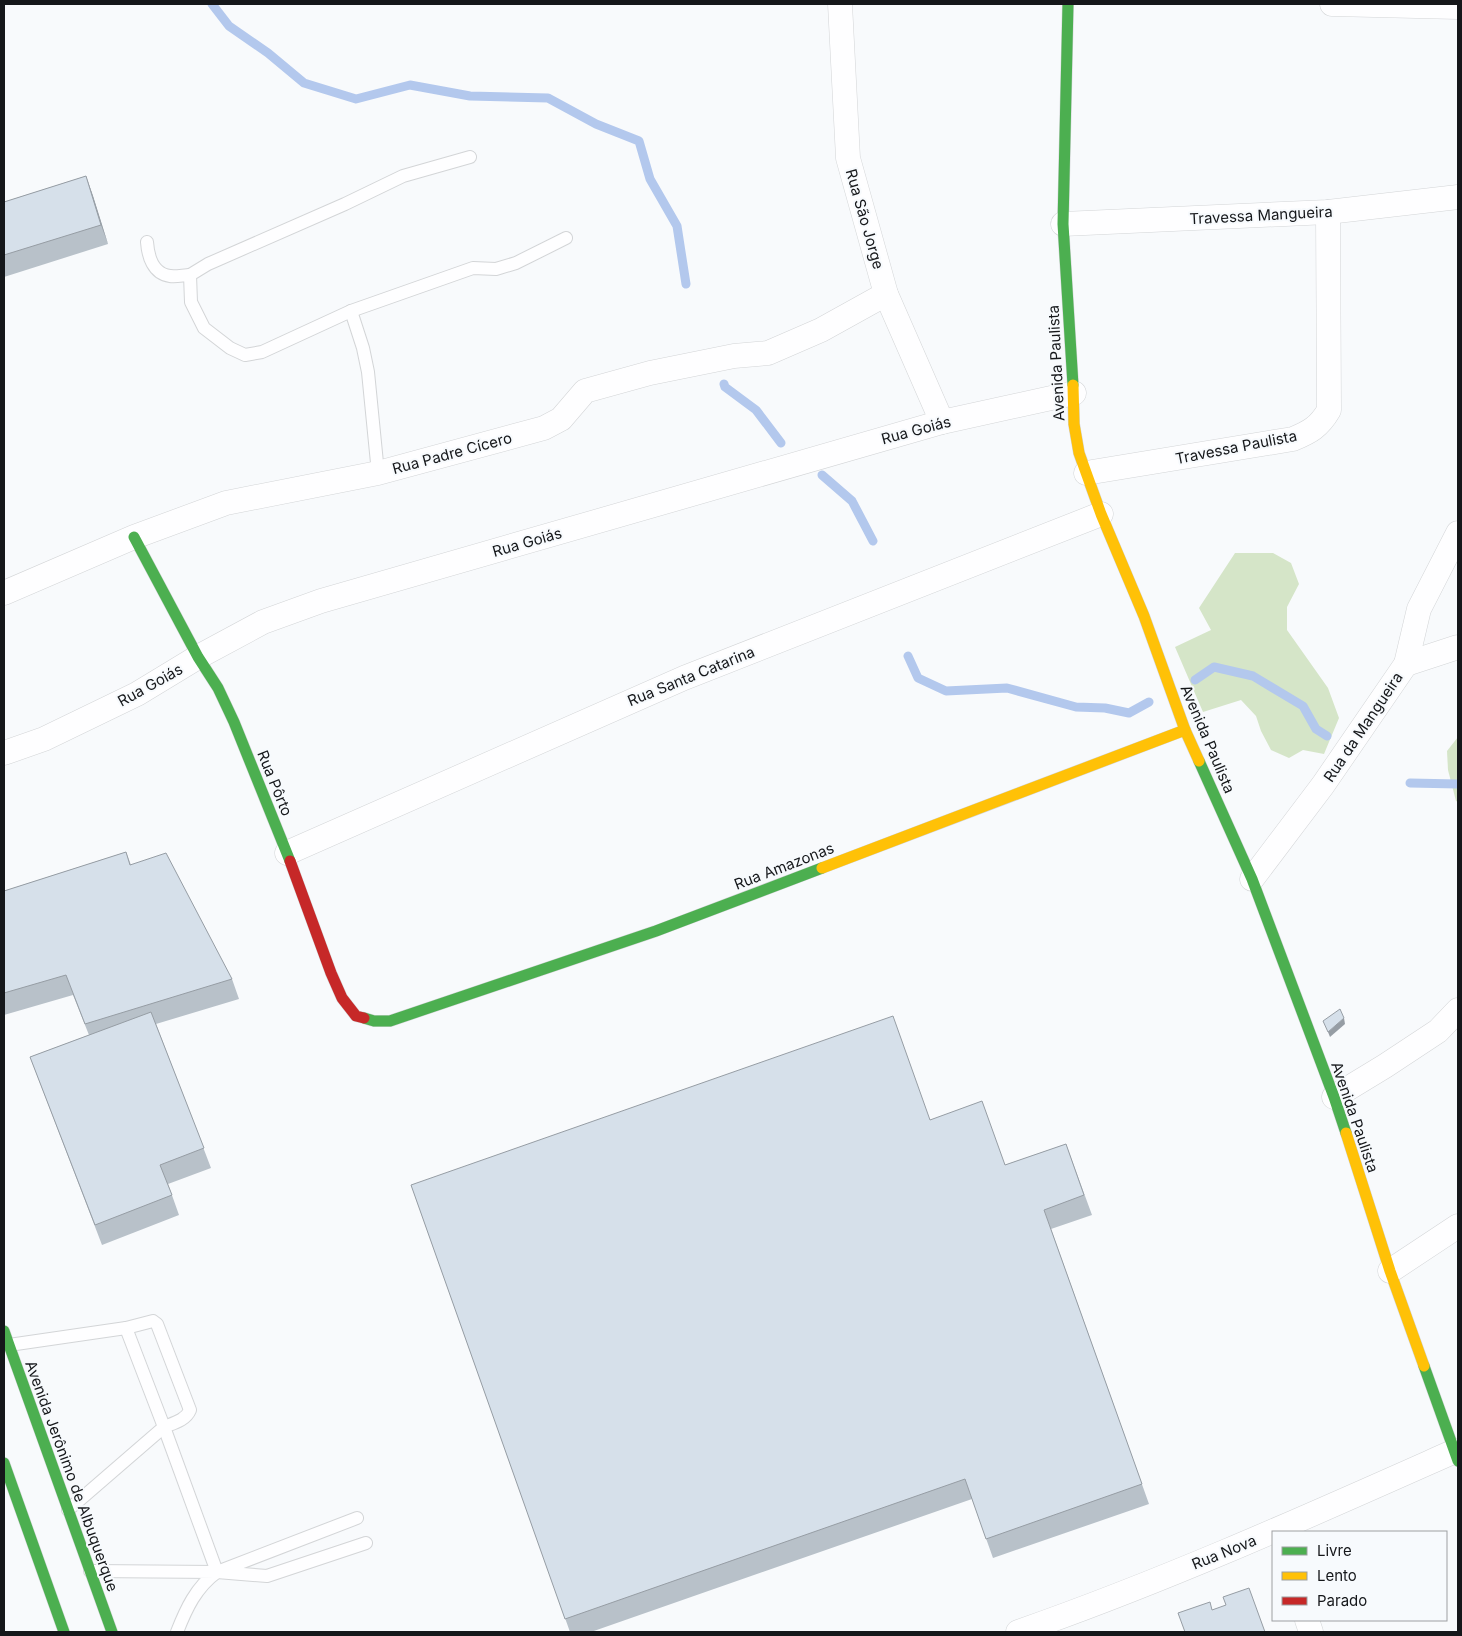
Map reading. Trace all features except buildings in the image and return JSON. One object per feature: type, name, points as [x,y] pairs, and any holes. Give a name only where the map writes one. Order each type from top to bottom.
[{"type":"street","name":"Rua São Jorge","points":[[840,4],[848,158],[886,294],[942,422]]},
{"type":"street","name":"Avenida Paulista","points":[[1068,4],[1063,224],[1074,393],[1074,424],[1079,453],[1101,514],[1144,616],[1185,730],[1252,879],[1334,1097],[1390,1271],[1456,1456]]},
{"type":"street","points":[[1332,4],[1458,7]]},
{"type":"street","name":"Travessa Mangueira","points":[[1063,224],[1328,212],[1458,197]]},
{"type":"street","name":"Travessa Paulista","points":[[1086,473],[1293,439],[1309,432],[1322,421],[1328,410],[1328,212]]},
{"type":"street","name":"Rua Padre Cícero","points":[[4,593],[134,537],[226,503],[378,473],[544,428],[561,419],[585,391],[650,373],[734,356],[768,353],[821,330],[886,294]]},
{"type":"street","name":"Rua Goiás","points":[[4,753],[44,739],[137,694],[198,657],[263,622],[321,601],[942,422],[1074,393]]},
{"type":"street","name":"Rua Santa Catarina","points":[[287,853],[684,678],[1101,514]]},
{"type":"street","name":"Rua da Mangueira","points":[[1252,879],[1323,785],[1406,664],[1419,609],[1458,533]]},
{"type":"street","name":"Rua Pôrto","points":[[134,537],[198,657],[218,688],[234,722],[287,853],[342,998],[356,1016],[374,1021],[390,1021]]},
{"type":"street","points":[[1406,664],[1458,647]]},
{"type":"street","name":"Rua Amazonas","points":[[390,1021],[656,930],[1185,730]]},
{"type":"street","points":[[1334,1097],[1438,1031],[1458,1010]]},
{"type":"street","points":[[1390,1271],[1458,1226]]},
{"type":"street","name":"Avenida Jerônimo de Albuquerque","points":[[4,1331],[112,1632]]},
{"type":"street","name":"Rua Nova","points":[[1276,1531],[1456,1456]]},
{"type":"street","points":[[4,1463],[64,1632]]},
{"type":"street","name":"Rua Nova","points":[[1018,1632],[1090,1607],[1272,1533]]},
{"type":"lane","points":[[147,242],[148,257],[157,270],[169,276],[190,274],[208,264],[345,204],[403,176],[470,157]]},
{"type":"lane","points":[[190,274],[191,302],[204,328],[230,348],[246,355],[262,352],[351,311],[473,268],[496,269],[516,263],[566,238]]},
{"type":"lane","points":[[351,311],[364,348],[378,473]]},
{"type":"lane","points":[[9,1346],[126,1328],[153,1321],[159,1325],[190,1410],[184,1419],[164,1427],[68,1510]]},
{"type":"lane","points":[[126,1328],[217,1572]]},
{"type":"lane","points":[[176,1632],[188,1604],[209,1578],[217,1572],[357,1518]]},
{"type":"lane","points":[[90,1571],[217,1572],[267,1576],[366,1543]]},
{"type":"green space","points":[[1235,553],[1273,553],[1291,563],[1299,584],[1287,607],[1287,630],[1328,688],[1339,718],[1324,754],[1303,750],[1289,758],[1271,750],[1256,716],[1241,700],[1203,712],[1175,647],[1211,630],[1199,608]]},
{"type":"green space","points":[[1458,737],[1458,802],[1456,801],[1448,770],[1447,751]]},
{"type":"waterway","points":[[212,4],[229,26],[268,53],[304,83],[356,99],[410,85],[470,96],[548,98],[596,124],[639,141],[650,179],[677,226],[686,284]]},
{"type":"waterway","points":[[724,384],[725,387],[756,410],[781,443]]},
{"type":"waterway","points":[[822,475],[852,501],[873,541]]},
{"type":"waterway","points":[[908,656],[918,678],[946,691],[1007,688],[1076,707],[1105,708],[1129,713],[1149,702]]},
{"type":"waterway","points":[[1195,680],[1214,667],[1253,676],[1303,706],[1316,729],[1327,736]]},
{"type":"waterway","points":[[1410,783],[1458,784]]},
{"type":"traffic: fast","points":[[1068,4],[1063,224],[1073,385]]},
{"type":"traffic: fast","points":[[134,537],[198,657],[218,688],[234,722],[290,861]]},
{"type":"traffic: fast","points":[[1199,761],[1252,879],[1346,1133]]},
{"type":"traffic: fast","points":[[364,1018],[374,1021],[390,1021],[656,931],[822,868]]},
{"type":"traffic: fast","points":[[4,1331],[112,1632]]},
{"type":"traffic: fast","points":[[1424,1366],[1458,1461]]},
{"type":"traffic: fast","points":[[4,1463],[64,1632]]},
{"type":"traffic: slow","points":[[1073,385],[1074,424],[1079,453],[1101,514],[1144,616],[1185,730],[1199,761]]},
{"type":"traffic: slow","points":[[822,868],[1185,730]]},
{"type":"traffic: slow","points":[[1346,1133],[1390,1271],[1424,1366]]},
{"type":"traffic: jam","points":[[290,861],[342,998],[356,1016],[364,1018]]}]
